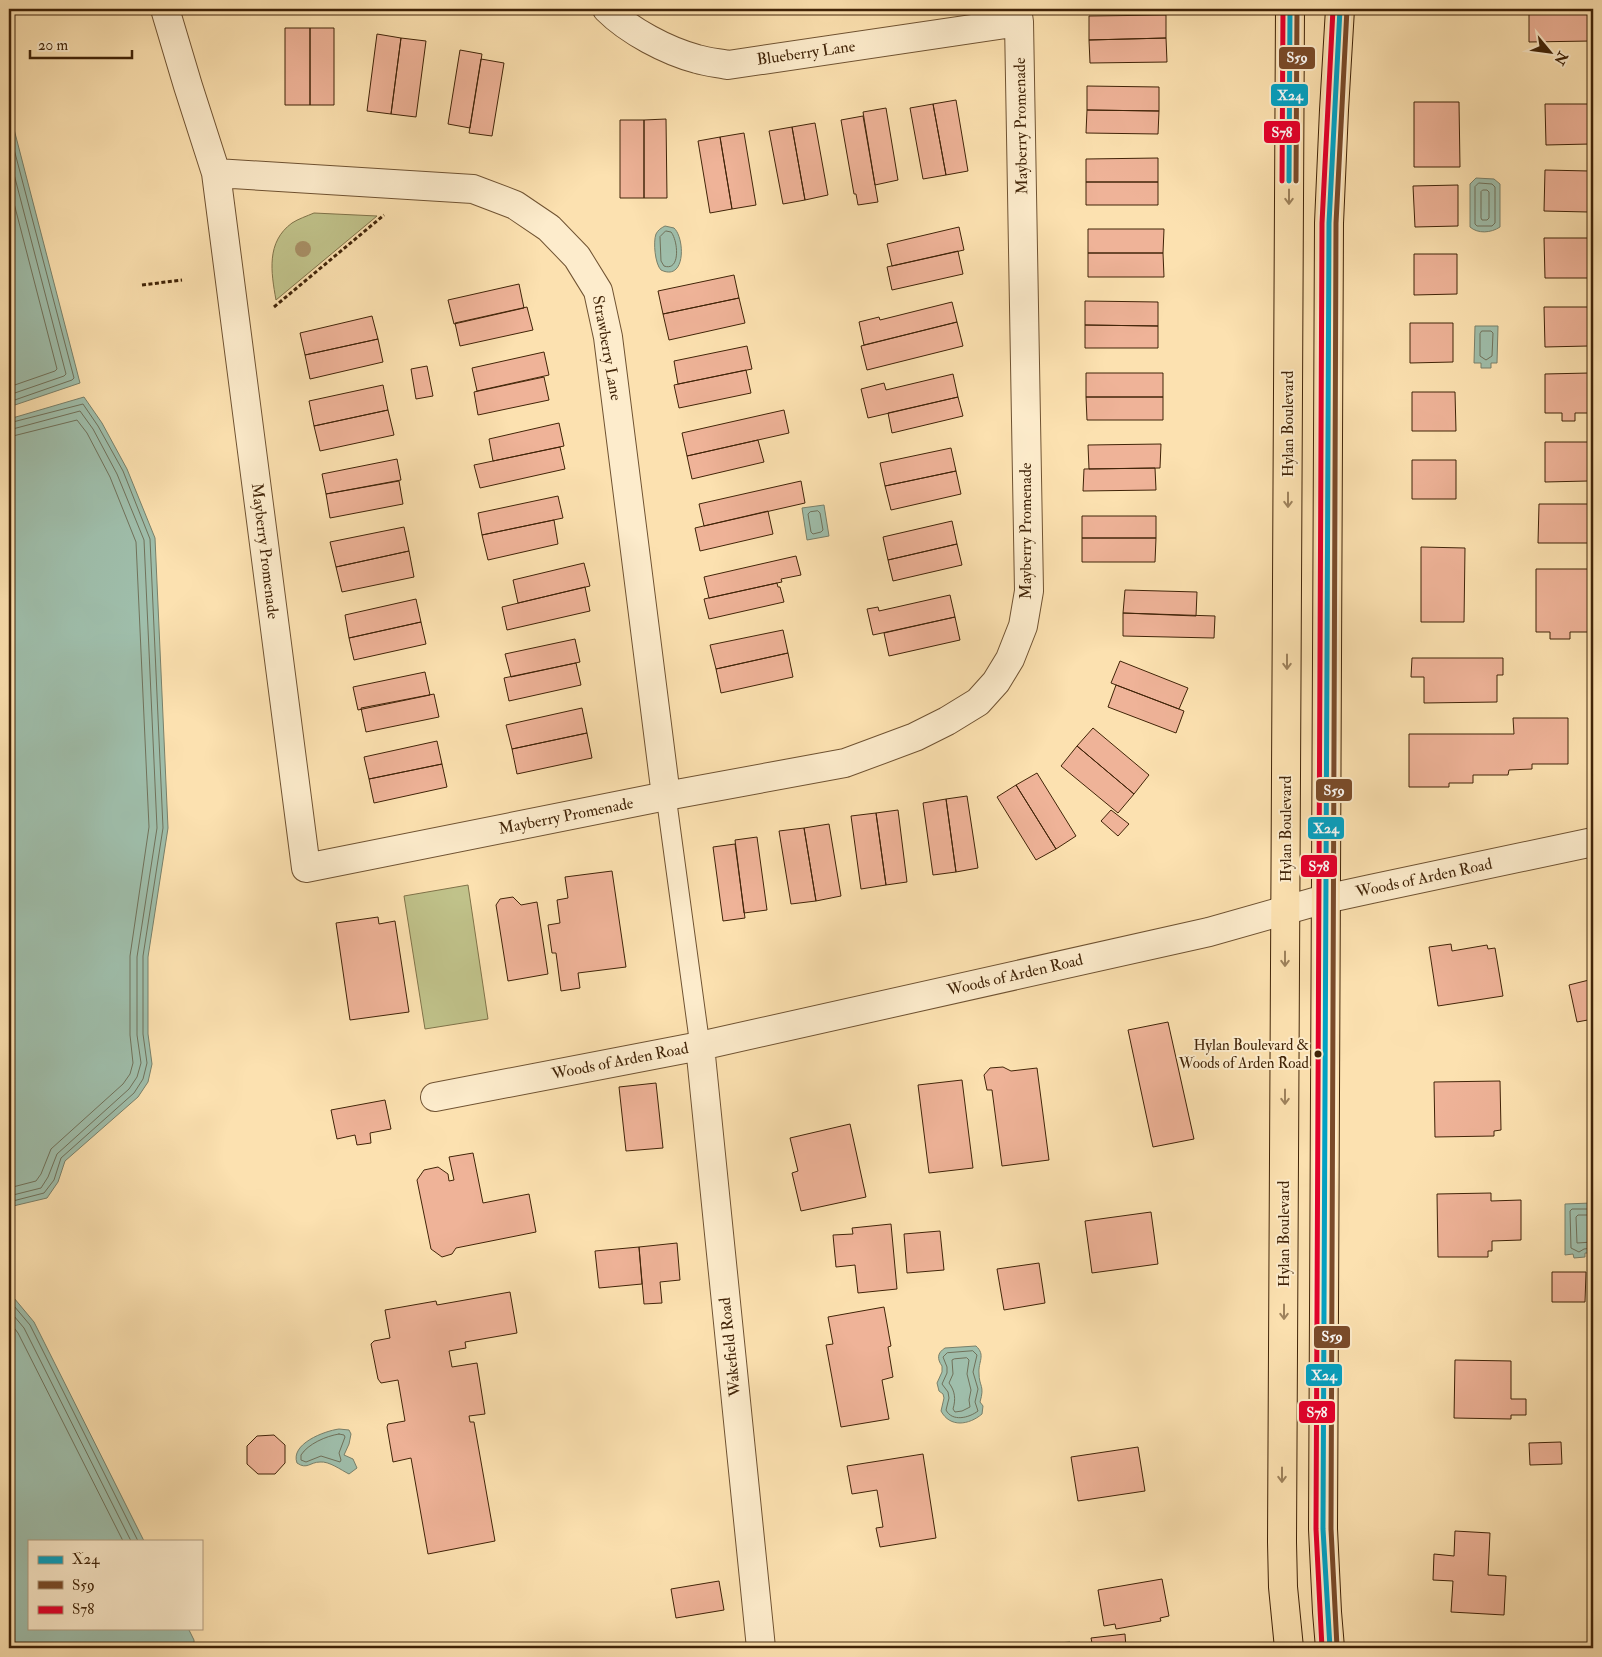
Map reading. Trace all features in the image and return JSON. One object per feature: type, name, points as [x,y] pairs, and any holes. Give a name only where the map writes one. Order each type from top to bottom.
[{"type":"main road","name":"Hylan Boulevard","points":[[1290,9],[1282,1542],[1290,1648]]},
{"type":"main road","points":[[1330,1648],[1323,1528],[1329,223],[1340,9]]},
{"type":"street","name":"Mayberry Promenade","points":[[165,9],[216,173],[306,868],[666,796],[845,764],[914,737],[947,721],[978,702],[996,682],[1010,660],[1023,626],[1029,591],[1018,15]]},
{"type":"street","name":"Blueberry Lane","points":[[607,9],[615,17],[654,42],[697,59],[728,65],[1018,15]]},
{"type":"street","name":"Strawberry Lane","points":[[216,173],[473,189],[515,205],[549,228],[577,257],[598,291],[608,337],[666,796]]},
{"type":"street","name":"Woods of Arden Road","points":[[435,1097],[700,1046],[1209,932],[1325,899],[1593,842]]},
{"type":"street","name":"Wakefield Road","points":[[700,1046],[761,1648]]},
{"type":"lane","points":[[666,796],[700,1046]]},
{"type":"path","points":[[274,306],[388,212]]},
{"type":"path","points":[[142,285],[182,280]]},
{"type":"green space","points":[[314,213],[377,216],[276,300],[272,268],[274,248],[278,239],[292,223]]},
{"type":"green space","points":[[468,885],[488,1019],[425,1029],[404,896]]},
{"type":"water","points":[[9,110],[80,383],[9,407]]},
{"type":"water","points":[[1476,178],[1494,179],[1500,184],[1500,227],[1493,231],[1481,232],[1470,227],[1470,184]]},
{"type":"water","points":[[665,226],[674,228],[678,233],[681,249],[679,265],[675,270],[669,272],[661,270],[655,253],[656,234]]},
{"type":"water","points":[[1475,326],[1498,326],[1497,363],[1491,363],[1491,368],[1481,368],[1481,363],[1474,363]]},
{"type":"water","points":[[84,397],[102,423],[127,469],[155,538],[168,828],[148,957],[148,1034],[152,1064],[148,1082],[138,1097],[65,1161],[58,1182],[47,1198],[9,1207],[9,419]]},
{"type":"water","points":[[824,505],[829,536],[807,540],[802,508]]},
{"type":"water","points":[[1591,1203],[1592,1253],[1585,1253],[1585,1257],[1574,1258],[1573,1254],[1565,1255],[1565,1204]]},
{"type":"water","points":[[9,1292],[34,1322],[143,1540],[28,1540],[28,1630],[189,1630],[194,1640],[194,1648],[9,1648]]},
{"type":"water","points":[[976,1346],[981,1352],[979,1373],[982,1389],[980,1402],[983,1406],[982,1414],[971,1421],[954,1422],[949,1420],[941,1411],[944,1398],[943,1394],[939,1391],[937,1383],[942,1372],[939,1354],[945,1348]]},
{"type":"water","points":[[339,1429],[349,1430],[351,1434],[344,1455],[353,1459],[357,1468],[349,1474],[324,1462],[317,1462],[306,1466],[297,1463],[296,1456],[303,1444],[325,1432]]},
{"type":"water","points":[[1070,1642],[1076,1648],[1033,1648],[1037,1645]]},
{"type":"building","points":[[1529,9],[1590,9],[1591,41],[1529,42]]},
{"type":"building","points":[[1166,15],[1166,38],[1089,40],[1089,16]]},
{"type":"building","points":[[285,28],[310,28],[310,105],[285,105]]},
{"type":"building","points":[[310,28],[334,28],[334,105],[310,105]]},
{"type":"building","points":[[377,34],[401,38],[391,114],[367,111]]},
{"type":"building","points":[[401,38],[426,41],[416,117],[391,114]]},
{"type":"building","points":[[1166,38],[1167,62],[1090,63],[1089,40]]},
{"type":"building","points":[[460,50],[482,54],[470,128],[448,124]]},
{"type":"building","points":[[481,59],[504,63],[492,136],[469,133]]},
{"type":"building","points":[[1087,86],[1159,87],[1159,111],[1087,110]]},
{"type":"building","points":[[956,100],[968,171],[946,175],[933,104]]},
{"type":"building","points":[[1414,102],[1459,102],[1460,167],[1414,167]]},
{"type":"building","points":[[933,104],[946,175],[923,179],[910,108]]},
{"type":"building","points":[[1545,104],[1590,104],[1590,144],[1546,145]]},
{"type":"building","points":[[886,108],[898,180],[875,185],[863,112]]},
{"type":"building","points":[[1087,110],[1159,111],[1158,134],[1086,133]]},
{"type":"building","points":[[863,116],[878,202],[858,205],[856,194],[854,194],[841,120]]},
{"type":"building","points":[[666,119],[667,198],[644,198],[644,120]]},
{"type":"building","points":[[620,120],[644,120],[644,198],[620,198]]},
{"type":"building","points":[[815,123],[828,195],[805,200],[792,127]]},
{"type":"building","points":[[792,127],[805,200],[783,204],[769,131]]},
{"type":"building","points":[[744,133],[756,205],[732,209],[720,137]]},
{"type":"building","points":[[720,137],[732,209],[710,213],[698,141]]},
{"type":"building","points":[[1158,158],[1158,182],[1086,182],[1086,159]]},
{"type":"building","points":[[1545,170],[1589,171],[1588,212],[1544,211]]},
{"type":"building","points":[[1086,182],[1158,182],[1158,205],[1086,205]]},
{"type":"building","points":[[1458,185],[1458,226],[1415,227],[1413,186]]},
{"type":"building","points":[[959,227],[964,250],[892,266],[887,244]]},
{"type":"building","points":[[1088,229],[1164,229],[1163,253],[1088,253]]},
{"type":"building","points":[[1544,238],[1588,238],[1588,278],[1545,278]]},
{"type":"building","points":[[958,251],[963,274],[892,290],[887,267]]},
{"type":"building","points":[[1088,253],[1163,253],[1164,277],[1088,277]]},
{"type":"building","points":[[1414,254],[1457,254],[1457,294],[1414,295]]},
{"type":"building","points":[[734,275],[739,298],[663,314],[658,291]]},
{"type":"building","points":[[519,284],[524,308],[454,324],[448,300]]},
{"type":"building","points":[[739,298],[745,323],[669,340],[663,314]]},
{"type":"building","points":[[1085,301],[1158,302],[1158,326],[1085,325]]},
{"type":"building","points":[[952,302],[957,322],[864,345],[859,322],[879,317],[880,320]]},
{"type":"building","points":[[527,307],[533,330],[460,346],[455,323]]},
{"type":"building","points":[[1544,307],[1588,307],[1588,346],[1545,347]]},
{"type":"building","points":[[372,316],[378,339],[305,355],[300,333]]},
{"type":"building","points":[[957,322],[963,346],[867,370],[861,346]]},
{"type":"building","points":[[1410,323],[1453,323],[1453,362],[1410,363]]},
{"type":"building","points":[[1085,325],[1158,326],[1158,348],[1085,348]]},
{"type":"building","points":[[378,339],[383,362],[310,379],[305,355]]},
{"type":"building","points":[[747,346],[752,369],[678,384],[674,361]]},
{"type":"building","points":[[544,352],[549,375],[477,391],[472,368]]},
{"type":"building","points":[[427,366],[433,396],[416,399],[411,369]]},
{"type":"building","points":[[746,370],[751,393],[679,408],[674,385]]},
{"type":"building","points":[[1086,373],[1163,373],[1163,397],[1086,397]]},
{"type":"building","points":[[1589,373],[1589,413],[1575,413],[1575,421],[1562,421],[1562,413],[1545,413],[1545,374]]},
{"type":"building","points":[[953,374],[958,397],[868,418],[861,389],[884,383],[886,390]]},
{"type":"building","points":[[544,377],[549,400],[478,415],[474,392]]},
{"type":"building","points":[[383,385],[388,410],[314,426],[309,401]]},
{"type":"building","points":[[1412,392],[1455,392],[1456,431],[1412,431]]},
{"type":"building","points":[[958,397],[963,416],[892,433],[888,413]]},
{"type":"building","points":[[1086,397],[1163,397],[1163,420],[1087,420]]},
{"type":"building","points":[[388,410],[394,435],[320,451],[314,426]]},
{"type":"building","points":[[784,410],[789,433],[687,456],[682,433]]},
{"type":"building","points":[[559,423],[564,446],[493,461],[489,439]]},
{"type":"building","points":[[758,440],[764,462],[692,479],[687,456]]},
{"type":"building","points":[[1545,442],[1588,442],[1588,481],[1545,482]]},
{"type":"building","points":[[1161,444],[1160,468],[1089,469],[1088,445]]},
{"type":"building","points":[[560,447],[565,469],[480,488],[474,465]]},
{"type":"building","points":[[951,448],[956,471],[885,486],[880,463]]},
{"type":"building","points":[[397,459],[401,480],[326,494],[322,474]]},
{"type":"building","points":[[1412,460],[1456,460],[1456,499],[1412,499]]},
{"type":"building","points":[[1155,468],[1156,490],[1083,491],[1084,469]]},
{"type":"building","points":[[956,471],[961,494],[891,510],[885,486]]},
{"type":"building","points":[[399,481],[403,504],[330,518],[326,494]]},
{"type":"building","points":[[801,481],[805,503],[704,526],[699,504]]},
{"type":"building","points":[[558,496],[563,518],[482,535],[478,513]]},
{"type":"building","points":[[1539,504],[1590,504],[1590,543],[1538,543]]},
{"type":"building","points":[[768,511],[773,534],[700,551],[695,528]]},
{"type":"building","points":[[1082,516],[1156,516],[1156,538],[1082,538]]},
{"type":"building","points":[[554,520],[558,544],[488,560],[482,535]]},
{"type":"building","points":[[952,521],[957,544],[888,560],[883,537]]},
{"type":"building","points":[[404,527],[409,551],[336,567],[330,542]]},
{"type":"building","points":[[1082,538],[1156,538],[1155,562],[1082,562]]},
{"type":"building","points":[[957,544],[962,565],[893,581],[888,560]]},
{"type":"building","points":[[1421,547],[1465,548],[1464,622],[1421,622]]},
{"type":"building","points":[[409,551],[414,577],[342,592],[336,567]]},
{"type":"building","points":[[796,556],[801,575],[781,579],[782,582],[709,598],[704,577]]},
{"type":"building","points":[[584,563],[590,586],[518,603],[513,580]]},
{"type":"building","points":[[1536,569],[1592,569],[1593,632],[1570,632],[1570,639],[1550,639],[1550,632],[1536,632]]},
{"type":"building","points":[[777,583],[784,602],[709,619],[704,599]]},
{"type":"building","points":[[585,587],[590,611],[507,630],[502,607]]},
{"type":"building","points":[[1125,590],[1197,592],[1196,616],[1123,613]]},
{"type":"building","points":[[950,595],[955,617],[873,635],[867,609],[878,607],[879,611]]},
{"type":"building","points":[[416,599],[421,622],[349,638],[345,615]]},
{"type":"building","points":[[1123,613],[1215,616],[1214,638],[1123,636]]},
{"type":"building","points":[[955,617],[960,640],[889,656],[884,633]]},
{"type":"building","points":[[421,622],[426,644],[354,660],[349,638]]},
{"type":"building","points":[[783,630],[788,653],[716,669],[710,645]]},
{"type":"building","points":[[575,639],[580,662],[511,677],[505,654]]},
{"type":"building","points":[[788,653],[793,677],[721,693],[716,669]]},
{"type":"building","points":[[1412,658],[1503,658],[1503,675],[1497,675],[1497,702],[1424,703],[1424,677],[1411,677]]},
{"type":"building","points":[[1120,661],[1188,688],[1179,709],[1111,683]]},
{"type":"building","points":[[576,663],[581,685],[509,701],[504,678]]},
{"type":"building","points":[[425,672],[430,695],[358,710],[353,687]]},
{"type":"building","points":[[1116,685],[1184,711],[1176,733],[1108,707]]},
{"type":"building","points":[[434,694],[439,717],[366,732],[361,708]]},
{"type":"building","points":[[582,708],[587,733],[512,749],[506,725]]},
{"type":"building","points":[[1513,718],[1568,718],[1568,764],[1532,764],[1532,769],[1509,770],[1508,775],[1473,775],[1473,783],[1449,783],[1449,787],[1409,787],[1409,734],[1514,734]]},
{"type":"building","points":[[1093,728],[1149,775],[1134,794],[1077,746]]},
{"type":"building","points":[[587,733],[592,758],[517,774],[512,749]]},
{"type":"building","points":[[437,741],[442,764],[369,779],[364,757]]},
{"type":"building","points":[[1077,746],[1134,794],[1118,813],[1061,766]]},
{"type":"building","points":[[442,764],[447,787],[374,803],[369,779]]},
{"type":"building","points":[[1037,773],[1076,836],[1056,849],[1016,785]]},
{"type":"building","points":[[1016,785],[1056,849],[1036,860],[997,797]]},
{"type":"building","points":[[967,796],[978,868],[956,872],[946,799]]},
{"type":"building","points":[[946,799],[956,872],[933,875],[923,803]]},
{"type":"building","points":[[898,810],[907,882],[886,885],[876,813]]},
{"type":"building","points":[[1111,810],[1129,824],[1118,836],[1101,821]]},
{"type":"building","points":[[876,813],[886,885],[861,889],[851,816]]},
{"type":"building","points":[[829,824],[841,896],[816,901],[804,828]]},
{"type":"building","points":[[804,828],[816,901],[791,904],[779,831]]},
{"type":"building","points":[[757,837],[767,910],[744,913],[735,840]]},
{"type":"building","points":[[735,844],[745,918],[723,921],[713,847]]},
{"type":"building","points":[[612,871],[626,967],[578,973],[580,988],[561,991],[556,953],[552,953],[548,925],[560,923],[557,900],[568,898],[565,877]]},
{"type":"building","points":[[513,897],[521,905],[537,902],[548,974],[508,981],[496,905],[500,899]]},
{"type":"building","points":[[378,917],[379,924],[395,921],[409,1012],[350,1020],[336,923]]},
{"type":"building","points":[[1451,944],[1452,951],[1487,945],[1488,949],[1495,948],[1503,996],[1438,1006],[1429,947]]},
{"type":"building","points":[[1593,979],[1593,1019],[1577,1022],[1569,985]]},
{"type":"building","points":[[1168,1022],[1194,1139],[1153,1147],[1128,1030]]},
{"type":"building","points":[[1003,1067],[1011,1071],[1037,1068],[1049,1160],[1002,1166],[992,1090],[987,1090],[984,1075],[990,1068]]},
{"type":"building","points":[[962,1080],[973,1168],[929,1173],[918,1085]]},
{"type":"building","points":[[1500,1081],[1501,1130],[1494,1131],[1494,1136],[1435,1137],[1434,1082]]},
{"type":"building","points":[[656,1083],[663,1148],[626,1151],[619,1087]]},
{"type":"building","points":[[385,1100],[391,1129],[370,1133],[371,1143],[357,1145],[355,1135],[337,1139],[331,1110]]},
{"type":"building","points":[[850,1124],[866,1197],[801,1211],[792,1173],[798,1171],[790,1138]]},
{"type":"building","points":[[473,1153],[483,1203],[529,1194],[536,1232],[456,1248],[452,1254],[442,1257],[431,1249],[417,1180],[424,1170],[438,1167],[448,1174],[449,1181],[454,1180],[449,1157]]},
{"type":"building","points":[[1491,1193],[1491,1201],[1521,1200],[1521,1240],[1492,1241],[1492,1251],[1488,1251],[1488,1257],[1438,1257],[1437,1194]]},
{"type":"building","points":[[1151,1212],[1158,1264],[1092,1273],[1085,1221]]},
{"type":"building","points":[[891,1224],[897,1289],[858,1293],[855,1265],[836,1267],[833,1235],[853,1234],[852,1228]]},
{"type":"building","points":[[940,1231],[944,1270],[907,1273],[904,1234]]},
{"type":"building","points":[[677,1243],[680,1280],[660,1282],[662,1303],[644,1304],[639,1247]]},
{"type":"building","points":[[639,1247],[642,1284],[599,1288],[595,1251]]},
{"type":"building","points":[[1039,1263],[1045,1303],[1004,1310],[997,1269]]},
{"type":"building","points":[[1552,1272],[1586,1272],[1585,1302],[1552,1302]]},
{"type":"building","points":[[510,1292],[517,1333],[465,1342],[466,1348],[449,1351],[452,1367],[477,1363],[485,1414],[469,1416],[470,1422],[474,1422],[495,1541],[428,1554],[411,1458],[393,1462],[387,1427],[388,1424],[405,1421],[398,1380],[381,1383],[378,1379],[371,1344],[374,1341],[390,1338],[385,1310],[436,1301],[437,1305]]},
{"type":"building","points":[[884,1307],[891,1346],[888,1347],[893,1377],[882,1380],[889,1419],[841,1427],[826,1345],[833,1344],[828,1317]]},
{"type":"building","points":[[1455,1360],[1511,1361],[1511,1399],[1526,1399],[1526,1415],[1511,1415],[1511,1419],[1454,1418]]},
{"type":"building","points":[[274,1435],[285,1445],[285,1463],[275,1474],[258,1474],[247,1464],[247,1446],[257,1436]]},
{"type":"building","points":[[1561,1442],[1562,1464],[1530,1465],[1529,1443]]},
{"type":"building","points":[[1138,1447],[1145,1491],[1078,1501],[1071,1457]]},
{"type":"building","points":[[923,1454],[936,1538],[880,1547],[876,1528],[883,1527],[877,1490],[852,1494],[847,1466]]},
{"type":"building","points":[[1455,1531],[1490,1533],[1488,1575],[1506,1576],[1504,1615],[1451,1612],[1453,1581],[1433,1580],[1434,1554],[1454,1556]]},
{"type":"building","points":[[1162,1579],[1169,1616],[1160,1618],[1161,1621],[1116,1629],[1115,1624],[1104,1626],[1098,1590]]},
{"type":"building","points":[[719,1581],[724,1610],[676,1618],[671,1589]]},
{"type":"building","points":[[1125,1634],[1126,1648],[1093,1648],[1091,1638]]},
{"type":"transit line","name":"S78","points":[[1282,181],[1283,9]]},
{"type":"transit line","name":"X24","points":[[1289,181],[1290,9]]},
{"type":"transit line","name":"S59","points":[[1296,181],[1297,9]]},
{"type":"transit line","name":"S78","points":[[1322,1648],[1316,1529],[1322,223],[1333,9]]},
{"type":"transit line","name":"X24","points":[[1330,1648],[1323,1529],[1329,223],[1340,9]]},
{"type":"transit line","name":"S59","points":[[1337,1647],[1331,1529],[1336,223],[1347,9]]},
{"type":"place","name":"Hylan Boulevard & Woods of Arden Road","points":[[1318,1054]]}]
